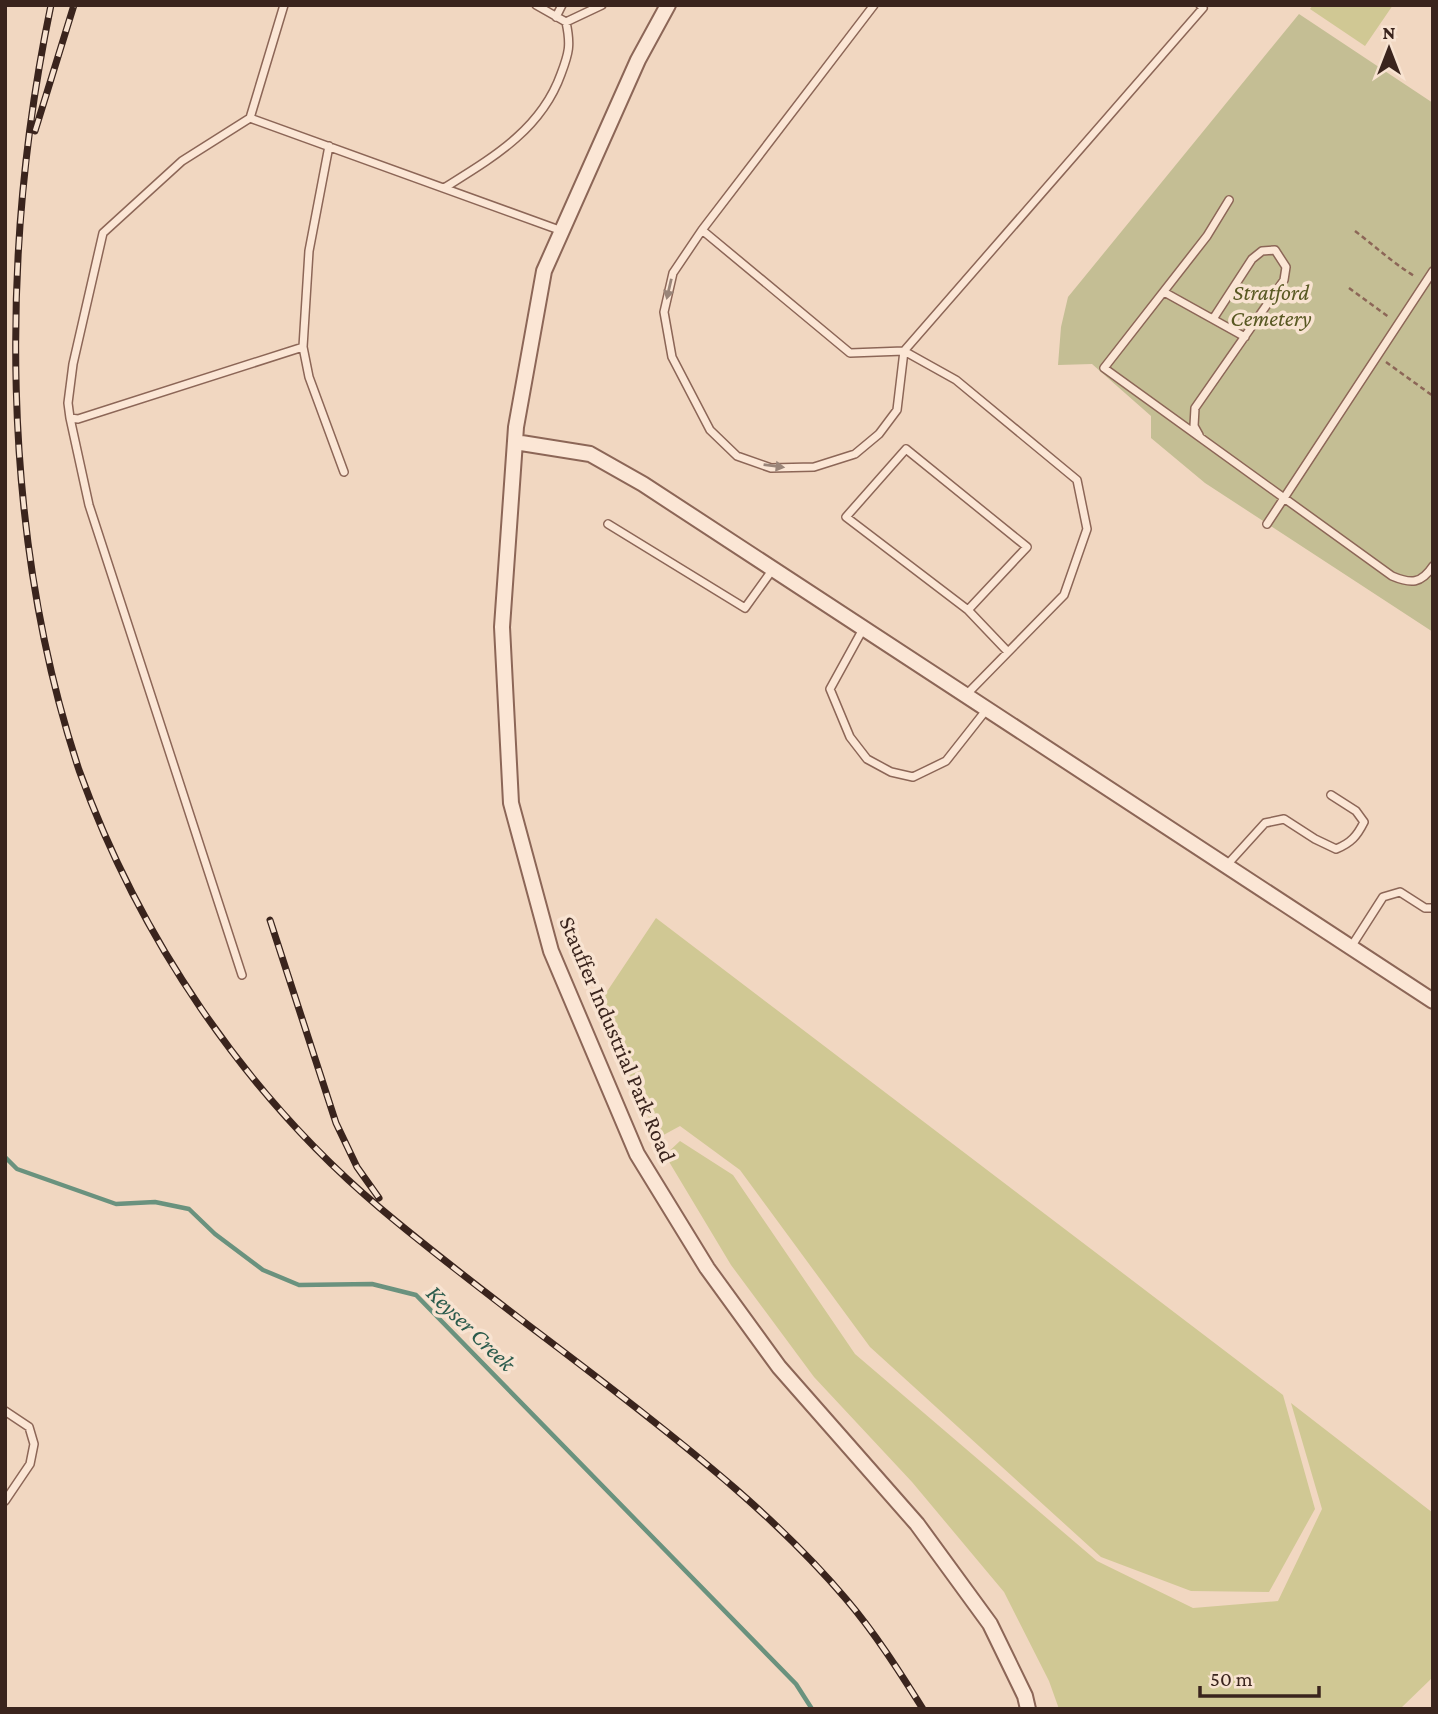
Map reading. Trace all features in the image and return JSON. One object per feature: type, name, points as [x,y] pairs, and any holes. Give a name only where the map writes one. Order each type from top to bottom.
[{"type":"street","name":"Stauffer Industrial Park Road","points":[[668,5],[638,60],[544,271],[515,442],[502,627],[511,803],[551,951],[637,1154],[707,1268],[779,1367],[917,1524],[982,1612],[1013,1672],[1028,1709]]},
{"type":"street","points":[[515,442],[590,454],[643,484],[1433,1000]]},
{"type":"lane","points":[[242,975],[89,505],[68,403],[73,364],[103,233],[182,160],[250,118],[284,5]]},
{"type":"lane","points":[[444,188],[497,154],[526,131],[555,90],[571,43],[566,22],[536,5]]},
{"type":"lane","points":[[556,16],[562,5]]},
{"type":"lane","points":[[566,22],[602,5]]},
{"type":"lane","points":[[874,5],[702,230],[673,273],[664,313],[672,357],[710,430],[737,456],[771,468],[814,467],[855,454],[879,434],[897,410],[904,351],[1203,8],[1200,5]]},
{"type":"lane","points":[[250,118],[562,231]]},
{"type":"lane","points":[[329,146],[309,251],[303,347],[309,377],[344,472]]},
{"type":"lane","points":[[1229,200],[1207,236],[1104,368],[1392,576],[1408,582],[1425,577],[1433,566]]},
{"type":"lane","points":[[702,230],[850,353],[904,351],[956,380],[1077,480],[1087,529],[1064,595],[966,695]]},
{"type":"lane","points":[[1201,438],[1194,426],[1195,408],[1284,280],[1286,267],[1275,250],[1262,251],[1252,259],[1213,318]]},
{"type":"lane","points":[[1267,524],[1433,271]]},
{"type":"lane","points":[[1164,292],[1245,337]]},
{"type":"lane","points":[[70,418],[78,419],[303,347]]},
{"type":"lane","points":[[968,610],[1027,547],[906,449],[846,517],[968,610],[1008,652]]},
{"type":"lane","points":[[608,524],[745,608],[773,569]]},
{"type":"lane","points":[[864,628],[830,688],[850,737],[867,759],[891,772],[913,776],[946,761],[987,709]]},
{"type":"lane","points":[[1226,866],[1265,823],[1284,819],[1336,849],[1349,844],[1364,822],[1356,811],[1331,795]]},
{"type":"lane","points":[[1351,947],[1383,897],[1400,892],[1425,908],[1433,908]]},
{"type":"lane","points":[[5,1411],[29,1427],[34,1444],[30,1464],[5,1501]]},
{"type":"path","points":[[1355,231],[1383,252],[1392,263],[1425,283]]},
{"type":"path","points":[[1349,288],[1398,324]]},
{"type":"path","points":[[1378,355],[1433,397]]},
{"type":"shaded area","points":[[1313,5],[1393,5],[1365,46],[1310,9]]},
{"type":"shaded area","points":[[656,918],[1283,1395],[1315,1509],[1269,1592],[1191,1591],[1101,1557],[870,1347],[740,1170],[680,1126],[658,1138],[598,1005]]},
{"type":"shaded area","points":[[680,1141],[733,1175],[855,1354],[1097,1561],[1193,1608],[1278,1601],[1322,1509],[1291,1403],[1433,1513],[1433,1677],[1400,1709],[1059,1709],[1049,1681],[1004,1592],[912,1482],[814,1377],[731,1265],[665,1155]]},
{"type":"green space","name":"Stratford Cemetery","points":[[1299,14],[1433,103],[1433,632],[1205,483],[1151,438],[1151,416],[1092,364],[1058,365],[1061,327],[1068,297]]},
{"type":"waterway","name":"Keyser Creek","points":[[5,1157],[17,1169],[116,1204],[155,1202],[189,1209],[215,1234],[263,1270],[299,1285],[372,1284],[416,1295],[796,1684],[812,1709]]},
{"type":"railway","points":[[51,5],[34,98],[23,194],[17,291],[16,389],[22,487],[34,584],[53,679],[79,770],[132,893],[201,1009],[284,1115],[330,1163],[409,1232],[677,1440],[765,1515],[857,1612],[923,1709]]},
{"type":"railway","points":[[35,131],[74,5]]},
{"type":"railway","points":[[270,920],[336,1123],[357,1167],[379,1198]]}]
